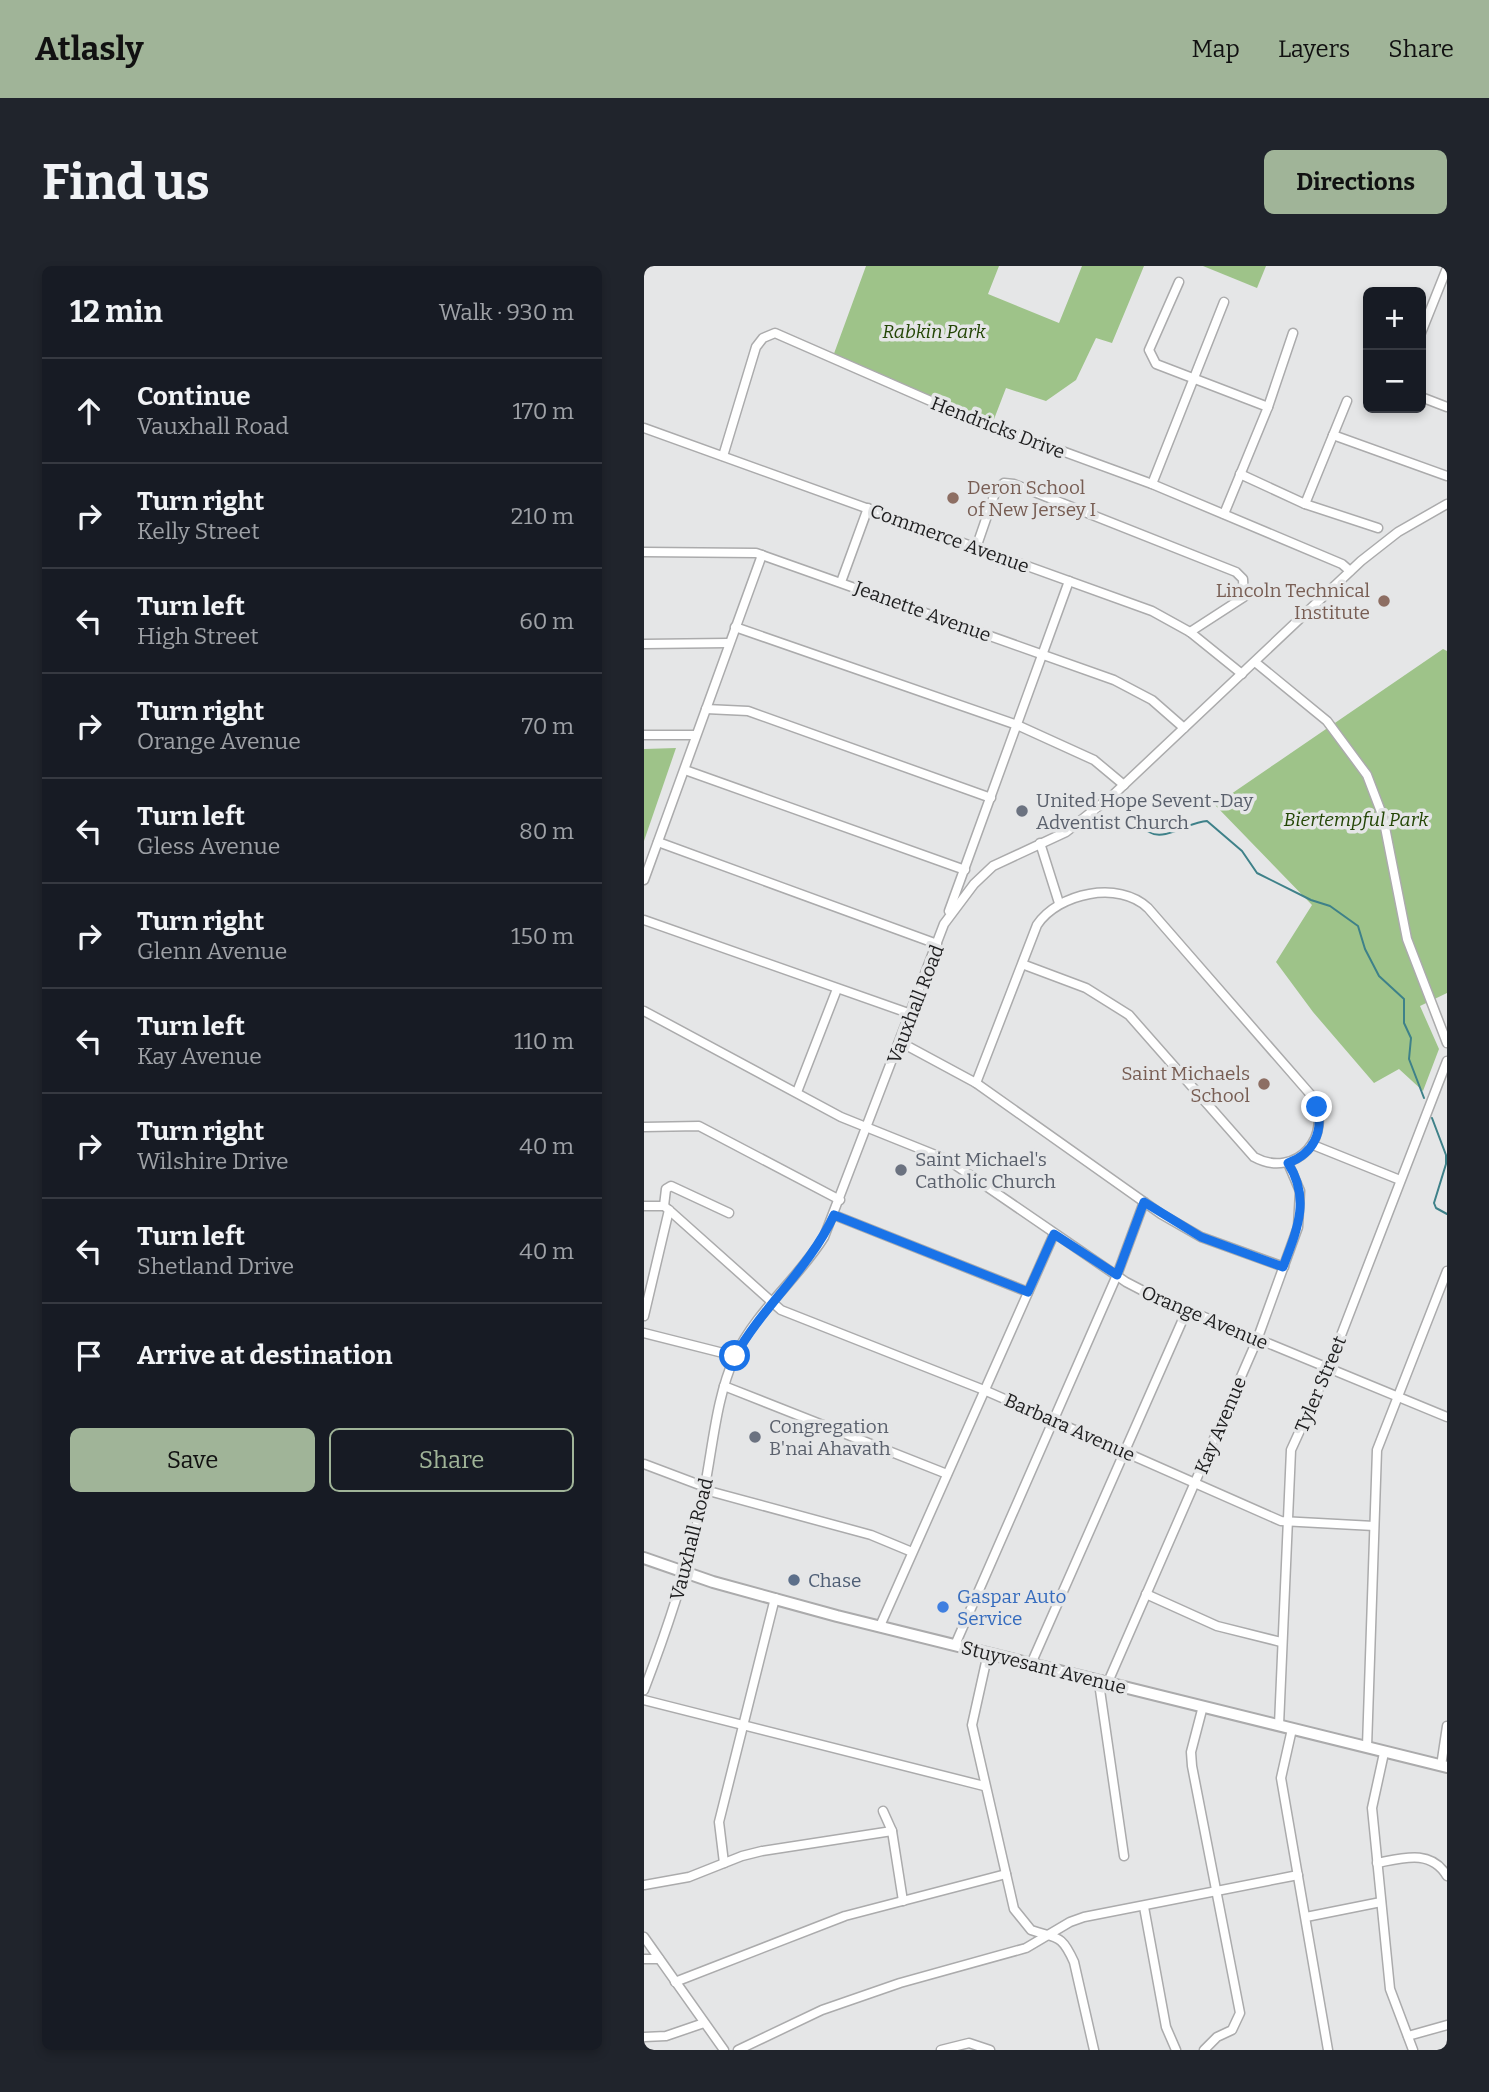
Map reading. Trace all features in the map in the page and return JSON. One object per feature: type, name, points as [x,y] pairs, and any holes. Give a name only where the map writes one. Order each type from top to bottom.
[{"type":"main road","name":"Stuyvesant Avenue","points":[[644,1558],[775,1598],[880,1626],[1444,1766]]},
{"type":"street","points":[[1426,320],[1447,268]]},
{"type":"street","points":[[1179,282],[1149,350],[1156,364],[1268,407]]},
{"type":"street","points":[[1436,294],[1447,300]]},
{"type":"street","points":[[1152,484],[1224,302]]},
{"type":"street","name":"Hendricks Drive","points":[[723,456],[752,356],[763,338],[775,333],[963,415],[1152,484],[1342,564],[1350,571]]},
{"type":"street","points":[[1224,514],[1268,407],[1293,333]]},
{"type":"street","points":[[1426,399],[1447,407]]},
{"type":"street","points":[[1305,504],[1347,401]]},
{"type":"street","name":"Commerce Avenue","points":[[644,428],[1152,611],[1190,632],[1242,674]]},
{"type":"street","points":[[1334,435],[1447,476]]},
{"type":"street","points":[[1240,474],[1305,504],[1378,528]]},
{"type":"street","points":[[976,548],[996,490],[1004,483],[1014,484],[1236,572],[1243,579],[1244,597],[1190,632]]},
{"type":"street","name":"Vauxhall Road","points":[[644,1690],[685,1572],[705,1488],[724,1386],[735,1356],[770,1303],[809,1260],[834,1215],[944,924],[967,892],[993,866],[1066,832],[1124,785],[1382,543],[1447,504]]},
{"type":"street","points":[[841,582],[868,508]]},
{"type":"street","name":"Jeanette Avenue","points":[[644,552],[750,551],[1042,653],[1131,688],[1152,700],[1185,728]]},
{"type":"street","points":[[644,880],[762,555]]},
{"type":"street","points":[[944,924],[1069,581]]},
{"type":"street","points":[[735,627],[1017,725],[1094,760],[1124,785]]},
{"type":"street","points":[[644,644],[728,643]]},
{"type":"street","points":[[1255,662],[1327,721],[1367,775],[1383,817],[1391,869],[1407,939],[1447,1043]]},
{"type":"street","points":[[706,709],[748,711],[991,798]]},
{"type":"street","points":[[644,735],[696,734]]},
{"type":"street","points":[[685,770],[965,870]]},
{"type":"street","points":[[658,842],[937,944]]},
{"type":"street","points":[[1040,843],[1059,903]]},
{"type":"street","points":[[976,1083],[1037,925],[1048,909],[1059,903],[1115,892],[1144,904],[1311,1095],[1320,1115],[1320,1129],[1313,1145],[1300,1158],[1288,1163],[1270,1164],[1251,1156],[1142,1028],[1115,1004],[1086,988],[1022,964]]},
{"type":"street","points":[[644,920],[911,1014]]},
{"type":"street","points":[[797,1092],[837,989]]},
{"type":"street","name":"Orange Avenue","points":[[644,1011],[868,1130],[948,1160],[1054,1234],[1151,1296],[1447,1418]]},
{"type":"street","points":[[900,1042],[976,1083],[1144,1202],[1201,1237],[1283,1267]]},
{"type":"street","name":"Tyler Street","points":[[1279,1725],[1291,1450],[1328,1369],[1447,1061]]},
{"type":"street","points":[[644,1127],[699,1126],[840,1200]]},
{"type":"street","points":[[1313,1145],[1400,1180]]},
{"type":"street","name":"Kay Avenue","points":[[1105,1681],[1257,1340],[1298,1227],[1301,1206],[1298,1184],[1288,1163]]},
{"type":"street","points":[[644,1316],[667,1208],[666,1189],[671,1186],[729,1213]]},
{"type":"street","points":[[956,1645],[1117,1275],[1144,1202]]},
{"type":"street","points":[[644,1206],[667,1208],[770,1303]]},
{"type":"street","points":[[834,1215],[1028,1292]]},
{"type":"street","points":[[880,1626],[1054,1234]]},
{"type":"street","points":[[1367,1747],[1378,1445],[1447,1271]]},
{"type":"street","name":"Barbara Avenue","points":[[770,1303],[1055,1420],[1288,1522],[1374,1526]]},
{"type":"street","points":[[1031,1664],[1187,1310]]},
{"type":"street","points":[[644,1333],[735,1356]]},
{"type":"street","points":[[724,1386],[947,1474]]},
{"type":"street","points":[[644,1464],[705,1488],[871,1535],[912,1552]]},
{"type":"street","points":[[1146,1594],[1217,1626],[1281,1642]]},
{"type":"street","points":[[724,1863],[719,1822],[775,1598]]},
{"type":"street","points":[[988,1653],[972,1725],[1014,1909],[1031,1930],[1052,1933],[1062,1941],[1074,1962],[1094,2050]]},
{"type":"street","points":[[1105,1681],[1100,1690],[1124,1856]]},
{"type":"street","points":[[644,1700],[984,1786]]},
{"type":"street","points":[[1203,1706],[1191,1752],[1240,2013],[1232,2030],[1217,2037],[1204,2050]]},
{"type":"street","points":[[1444,1766],[1447,1726]]},
{"type":"street","points":[[1293,1729],[1281,1778],[1328,2050]]},
{"type":"street","points":[[1384,1753],[1372,1808],[1377,1863],[1390,1989],[1413,2050]]},
{"type":"street","points":[[883,1811],[892,1831],[903,1901]]},
{"type":"street","points":[[644,1885],[689,1877],[762,1851],[892,1831]]},
{"type":"street","points":[[1377,1863],[1421,1857],[1434,1862],[1447,1876]]},
{"type":"street","points":[[675,1982],[845,1916],[1006,1874]]},
{"type":"street","points":[[738,2050],[822,2010],[900,1983],[1026,1948],[1084,1917],[1298,1875]]},
{"type":"street","points":[[1306,1917],[1381,1902]]},
{"type":"street","points":[[1144,1907],[1166,2027],[1176,2050]]},
{"type":"street","points":[[644,1937],[724,2050]]},
{"type":"street","points":[[644,1959],[659,1959]]},
{"type":"street","points":[[644,2037],[666,2036],[704,2022]]},
{"type":"street","points":[[1408,2036],[1447,2025]]},
{"type":"street","points":[[941,2050],[969,2043],[990,2050]]},
{"type":"green space","name":"Rabkin Park","points":[[866,266],[999,266],[988,294],[1059,323],[1082,266],[1144,266],[1112,343],[1096,338],[1076,380],[1046,401],[1006,388],[991,427],[832,359]]},
{"type":"green space","points":[[1203,266],[1266,266],[1257,288]]},
{"type":"green space","name":"Biertempful Park","points":[[1443,649],[1447,651],[1447,993],[1420,1006],[1439,1049],[1423,1091],[1399,1069],[1374,1083],[1313,1012],[1276,962],[1312,905],[1215,805]]},
{"type":"green space","points":[[676,748],[644,841],[644,749]]},
{"type":"waterway","points":[[1121,805],[1142,827],[1155,834],[1170,833],[1207,821],[1242,851],[1257,873],[1311,900],[1330,906],[1358,926],[1365,949],[1379,976],[1404,999],[1404,1023],[1411,1038],[1409,1059],[1424,1098]]},
{"type":"waterway","points":[[1432,1118],[1446,1155],[1446,1164],[1434,1203],[1436,1208],[1447,1214]]},
{"type":"place","name":"Deron School of New Jersey I","points":[[953,498]]},
{"type":"place","name":"Lincoln Technical Institute","points":[[1384,601]]},
{"type":"place","name":"United Hope Sevent-Day Adventist Church","points":[[1022,811]]},
{"type":"place","name":"Saint Michaels School","points":[[1264,1084]]},
{"type":"place","name":"Saint Michael's Catholic Church","points":[[901,1170]]},
{"type":"place","name":"Congregation B'nai Ahavath","points":[[755,1437]]},
{"type":"place","name":"Chase","points":[[794,1580]]},
{"type":"place","name":"Gaspar Auto Service","points":[[943,1607]]},
{"type":"route","points":[[735,1356],[770,1303],[809,1260],[834,1215],[1028,1292],[1054,1234],[1117,1275],[1144,1202],[1201,1237],[1283,1267],[1301,1214],[1298,1184],[1288,1163],[1300,1158],[1315,1141],[1320,1129],[1317,1107]]}]
